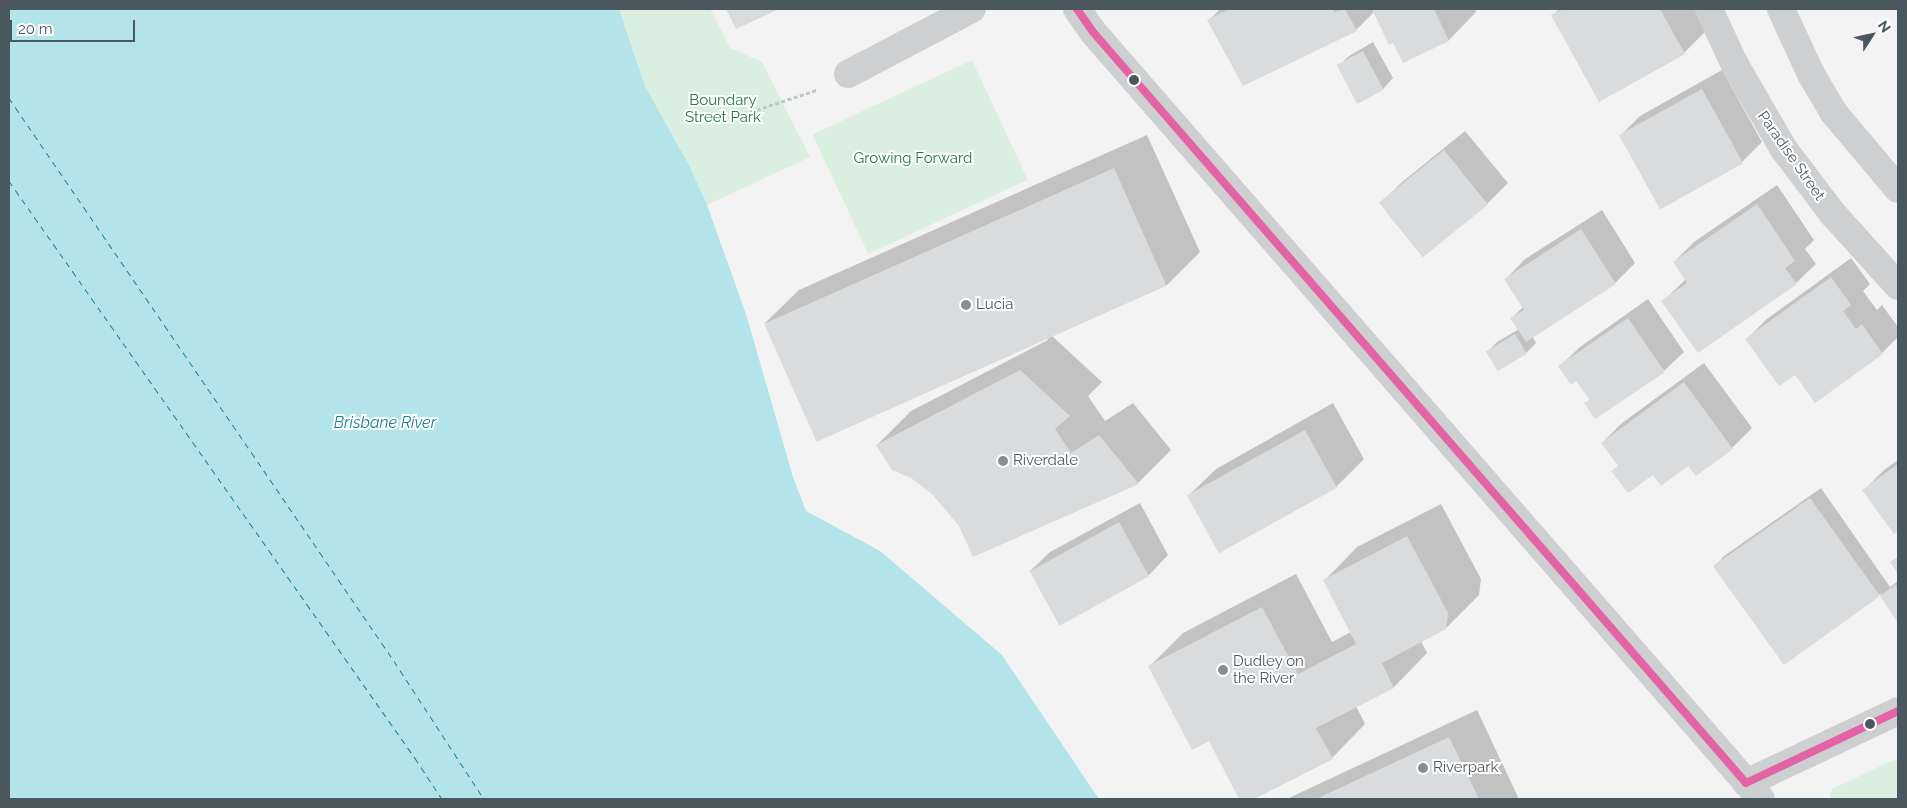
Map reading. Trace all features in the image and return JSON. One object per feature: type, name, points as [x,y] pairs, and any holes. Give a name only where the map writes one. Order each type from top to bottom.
[{"type":"street","points":[[848,74],[943,15],[972,9]]},
{"type":"street","points":[[1078,9],[1100,40],[1753,791],[1898,711]]},
{"type":"street","name":"Paradise Street","points":[[1709,9],[1734,62],[1782,148],[1833,214],[1898,286]]},
{"type":"street","points":[[1781,9],[1812,74],[1834,113],[1898,189]]},
{"type":"path","points":[[734,121],[732,118],[818,89],[848,74]]},
{"type":"green space","name":"Boundary Street Park","points":[[619,9],[710,9],[730,48],[762,62],[810,157],[707,205],[690,167],[645,86]]},
{"type":"green space","name":"Growing Forward","points":[[972,60],[1028,180],[868,254],[812,134]]},
{"type":"green space","points":[[1898,758],[1898,799],[1829,799],[1832,789]]},
{"type":"water","name":"Brisbane River","points":[[9,9],[619,9],[645,86],[690,167],[707,205],[746,314],[793,477],[806,511],[880,551],[1002,655],[1099,799],[9,799]]},
{"type":"building","points":[[726,9],[779,9],[736,29]]},
{"type":"building","points":[[1229,9],[1333,9],[1334,12],[1345,9],[1357,31],[1243,86],[1207,20]]},
{"type":"building","points":[[1372,9],[1434,9],[1449,41],[1403,63],[1393,43],[1389,45]]},
{"type":"building","points":[[1563,9],[1660,9],[1685,54],[1599,102],[1551,15]]},
{"type":"building","points":[[1363,51],[1384,90],[1357,104],[1337,65]]},
{"type":"building","points":[[1702,89],[1743,163],[1660,209],[1619,135]]},
{"type":"building","points":[[1444,150],[1488,204],[1423,257],[1379,203]]},
{"type":"building","name":"Lucia","points":[[1114,168],[1166,286],[817,442],[764,324]]},
{"type":"building","points":[[1757,204],[1795,261],[1785,268],[1797,284],[1698,353],[1661,301],[1687,283],[1673,262]]},
{"type":"building","points":[[1581,229],[1616,284],[1526,342],[1510,318],[1524,310],[1504,279]]},
{"type":"building","points":[[1831,277],[1851,305],[1843,311],[1856,329],[1862,324],[1883,354],[1815,403],[1795,375],[1779,386],[1745,339]]},
{"type":"building","points":[[1628,318],[1665,372],[1595,419],[1584,403],[1590,400],[1576,381],[1571,385],[1558,366]]},
{"type":"building","points":[[1515,334],[1527,354],[1498,371],[1486,352]]},
{"type":"building","name":"Riverdale","points":[[1020,370],[1070,416],[1055,429],[1071,453],[1099,435],[1139,484],[973,557],[959,526],[932,494],[911,478],[892,470],[876,445]]},
{"type":"building","points":[[1684,382],[1733,449],[1696,476],[1688,466],[1661,486],[1653,475],[1628,493],[1611,471],[1618,466],[1601,443]]},
{"type":"building","points":[[1305,430],[1337,488],[1219,553],[1187,495]]},
{"type":"building","points":[[1898,464],[1898,531],[1894,534],[1862,490]]},
{"type":"building","points":[[1810,498],[1880,596],[1784,665],[1713,566]]},
{"type":"building","points":[[1119,522],[1149,576],[1060,626],[1030,571]]},
{"type":"building","name":"Dudley on the River","points":[[1407,536],[1448,613],[1446,629],[1382,663],[1394,688],[1316,728],[1333,759],[1254,799],[1239,799],[1209,741],[1192,750],[1148,666],[1262,607],[1298,674],[1356,644],[1323,580]]},
{"type":"building","points":[[1898,557],[1898,574],[1890,562]]},
{"type":"building","points":[[1895,585],[1898,589],[1898,623],[1880,596]]},
{"type":"building","name":"Riverpark","points":[[1449,737],[1479,799],[1316,799]]},
{"type":"ferry route","points":[[9,98],[394,661],[484,799]]},
{"type":"ferry route","points":[[9,181],[442,799]]},
{"type":"transit line","points":[[1077,9],[1093,32],[1746,783],[1898,711]]},
{"type":"place","name":"Lucia","points":[[966,305]]},
{"type":"place","name":"Riverdale","points":[[1003,461]]},
{"type":"place","name":"Dudley on the River","points":[[1223,670]]},
{"type":"place","name":"Riverpark","points":[[1423,768]]}]
